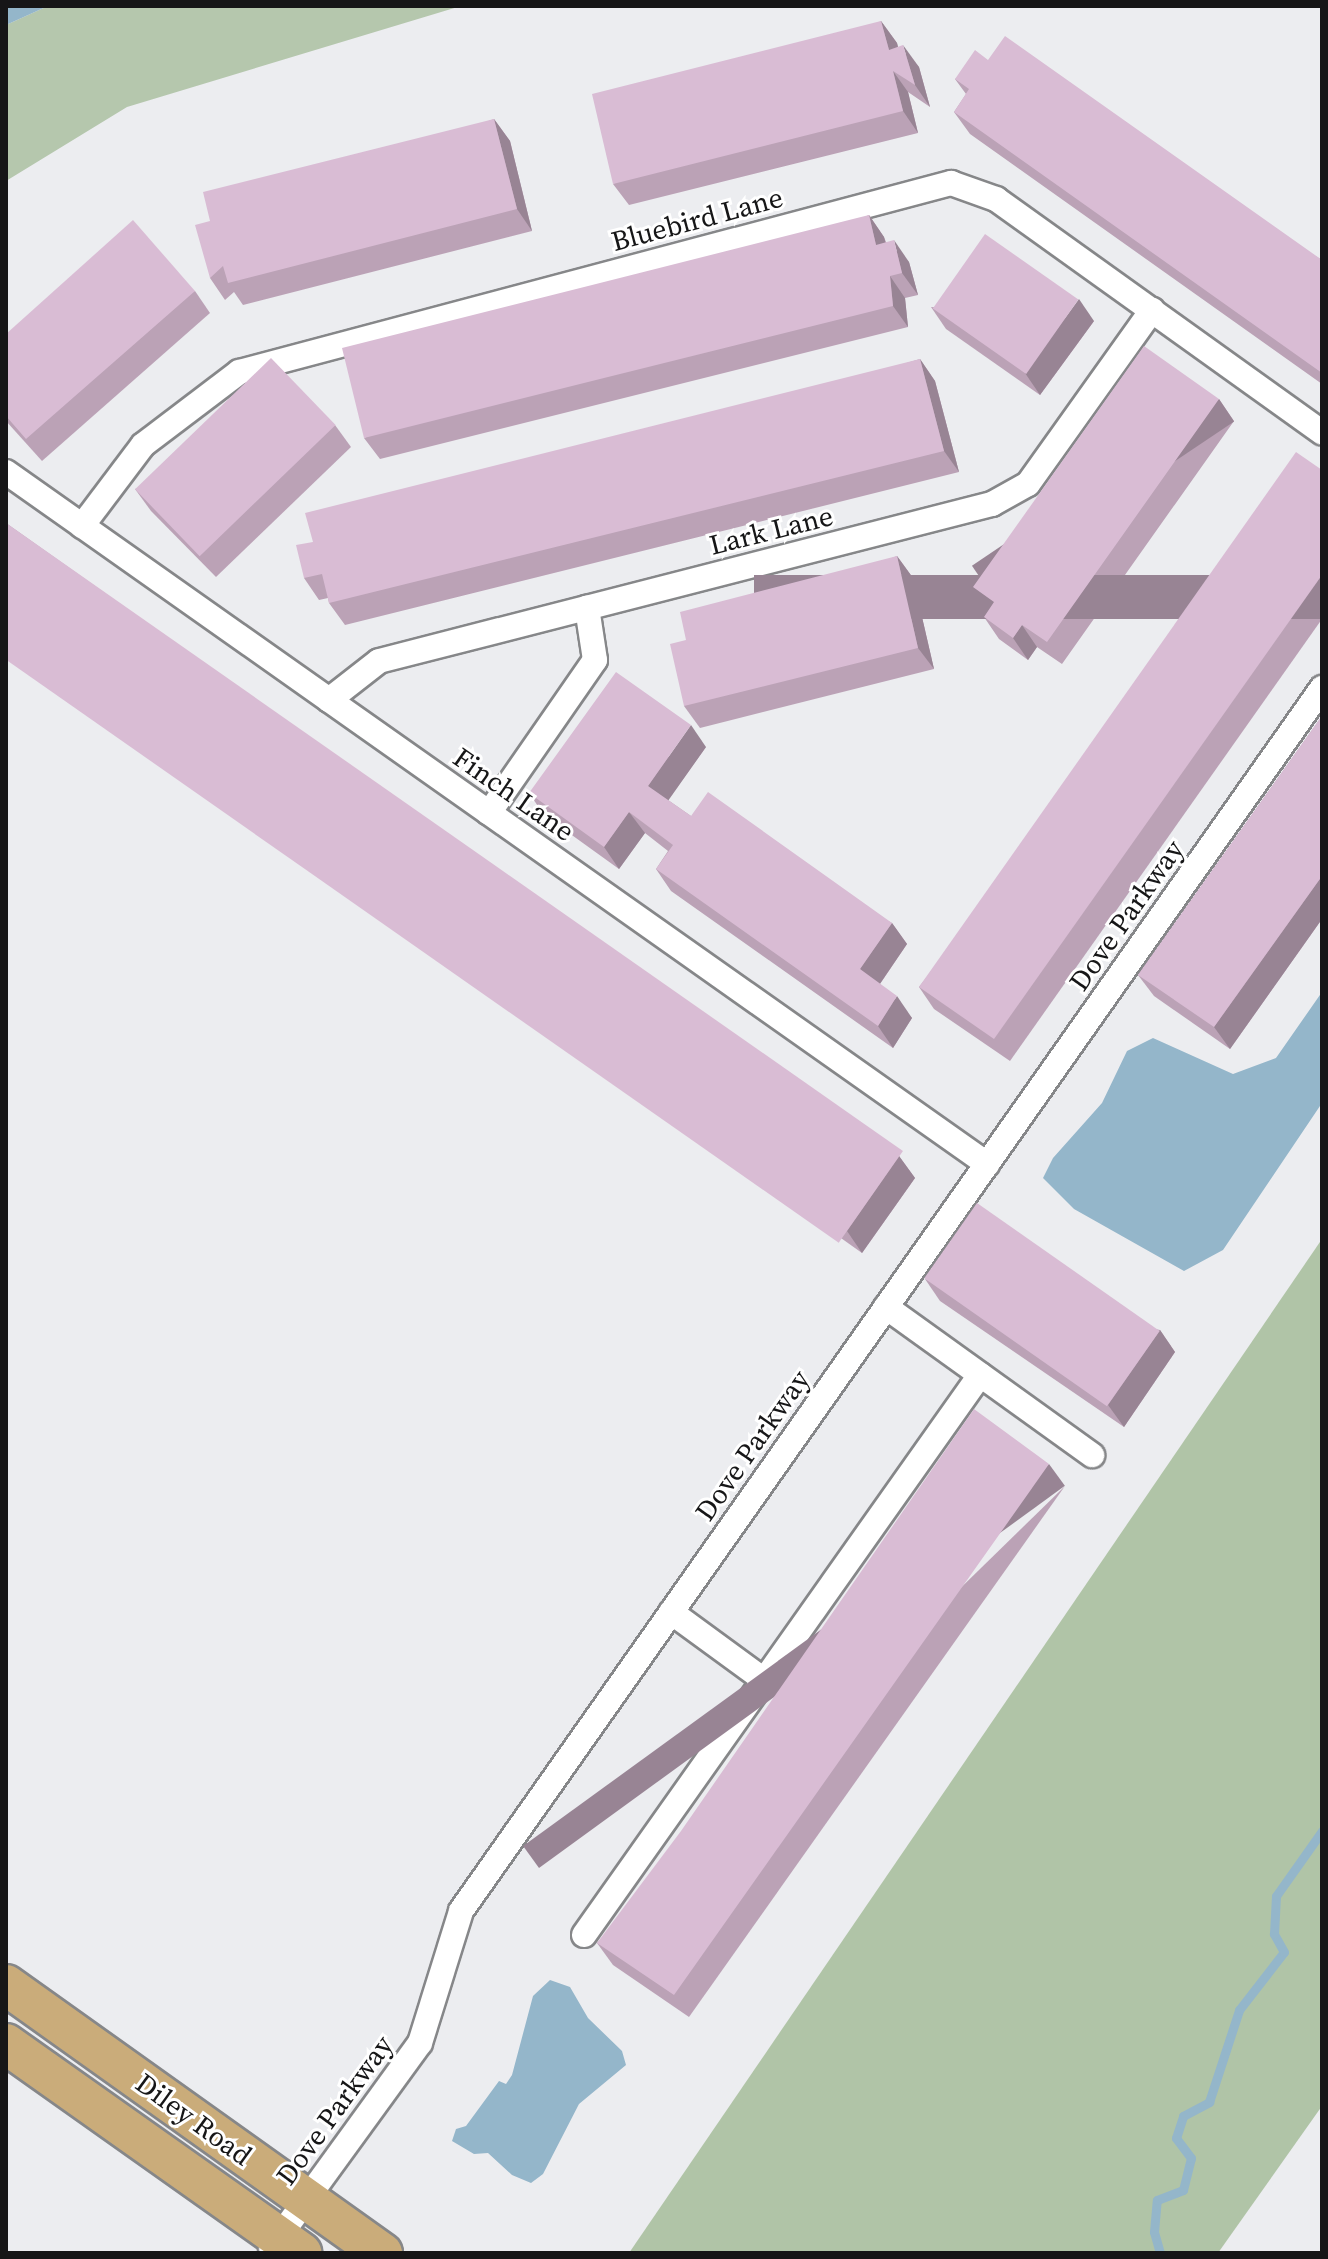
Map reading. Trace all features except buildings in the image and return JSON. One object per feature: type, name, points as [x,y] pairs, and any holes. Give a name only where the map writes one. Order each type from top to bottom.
[{"type":"highway","name":"Diley Road","points":[[6,1985],[382,2253]]},
{"type":"highway","name":"Diley Road","points":[[6,2044],[282,2248]]},
{"type":"street","name":"Bluebird Lane","points":[[82,526],[143,445],[239,372],[951,183],[996,199],[1322,432]]},
{"type":"street","name":"Lark Lane","points":[[329,700],[379,661],[992,504],[1028,484],[1152,310]]},
{"type":"street","name":"Finch Lane","points":[[6,472],[987,1164]]},
{"type":"street","points":[[489,813],[595,660],[587,608]]},
{"type":"street","name":"Dove Parkway","points":[[282,2248],[306,2199],[420,2043],[461,1911],[1322,688]]},
{"type":"street","points":[[886,1307],[1092,1455]]},
{"type":"street","points":[[584,1935],[980,1375]]},
{"type":"street","points":[[671,1612],[764,1680]]},
{"type":"green space","points":[[48,6],[461,6],[127,107],[6,181],[6,25]]},
{"type":"green space","points":[[1322,1239],[1322,2106],[1218,2253],[629,2253]]},
{"type":"water","points":[[6,6],[48,6],[6,25]]},
{"type":"water","points":[[1322,992],[1322,1103],[1223,1250],[1184,1271],[1074,1209],[1043,1178],[1053,1158],[1102,1103],[1127,1051],[1153,1038],[1233,1074],[1276,1058]]},
{"type":"water","points":[[550,1980],[570,1987],[588,2018],[622,2051],[626,2065],[579,2104],[543,2174],[531,2183],[512,2175],[488,2153],[474,2154],[452,2141],[456,2129],[466,2126],[499,2081],[506,2084],[512,2075],[533,1996]]},
{"type":"waterway","points":[[1160,2253],[1154,2232],[1157,2200],[1183,2190],[1191,2158],[1176,2138],[1183,2116],[1209,2102],[1239,2010],[1284,1952],[1274,1934],[1276,1896],[1322,1831]]}]
